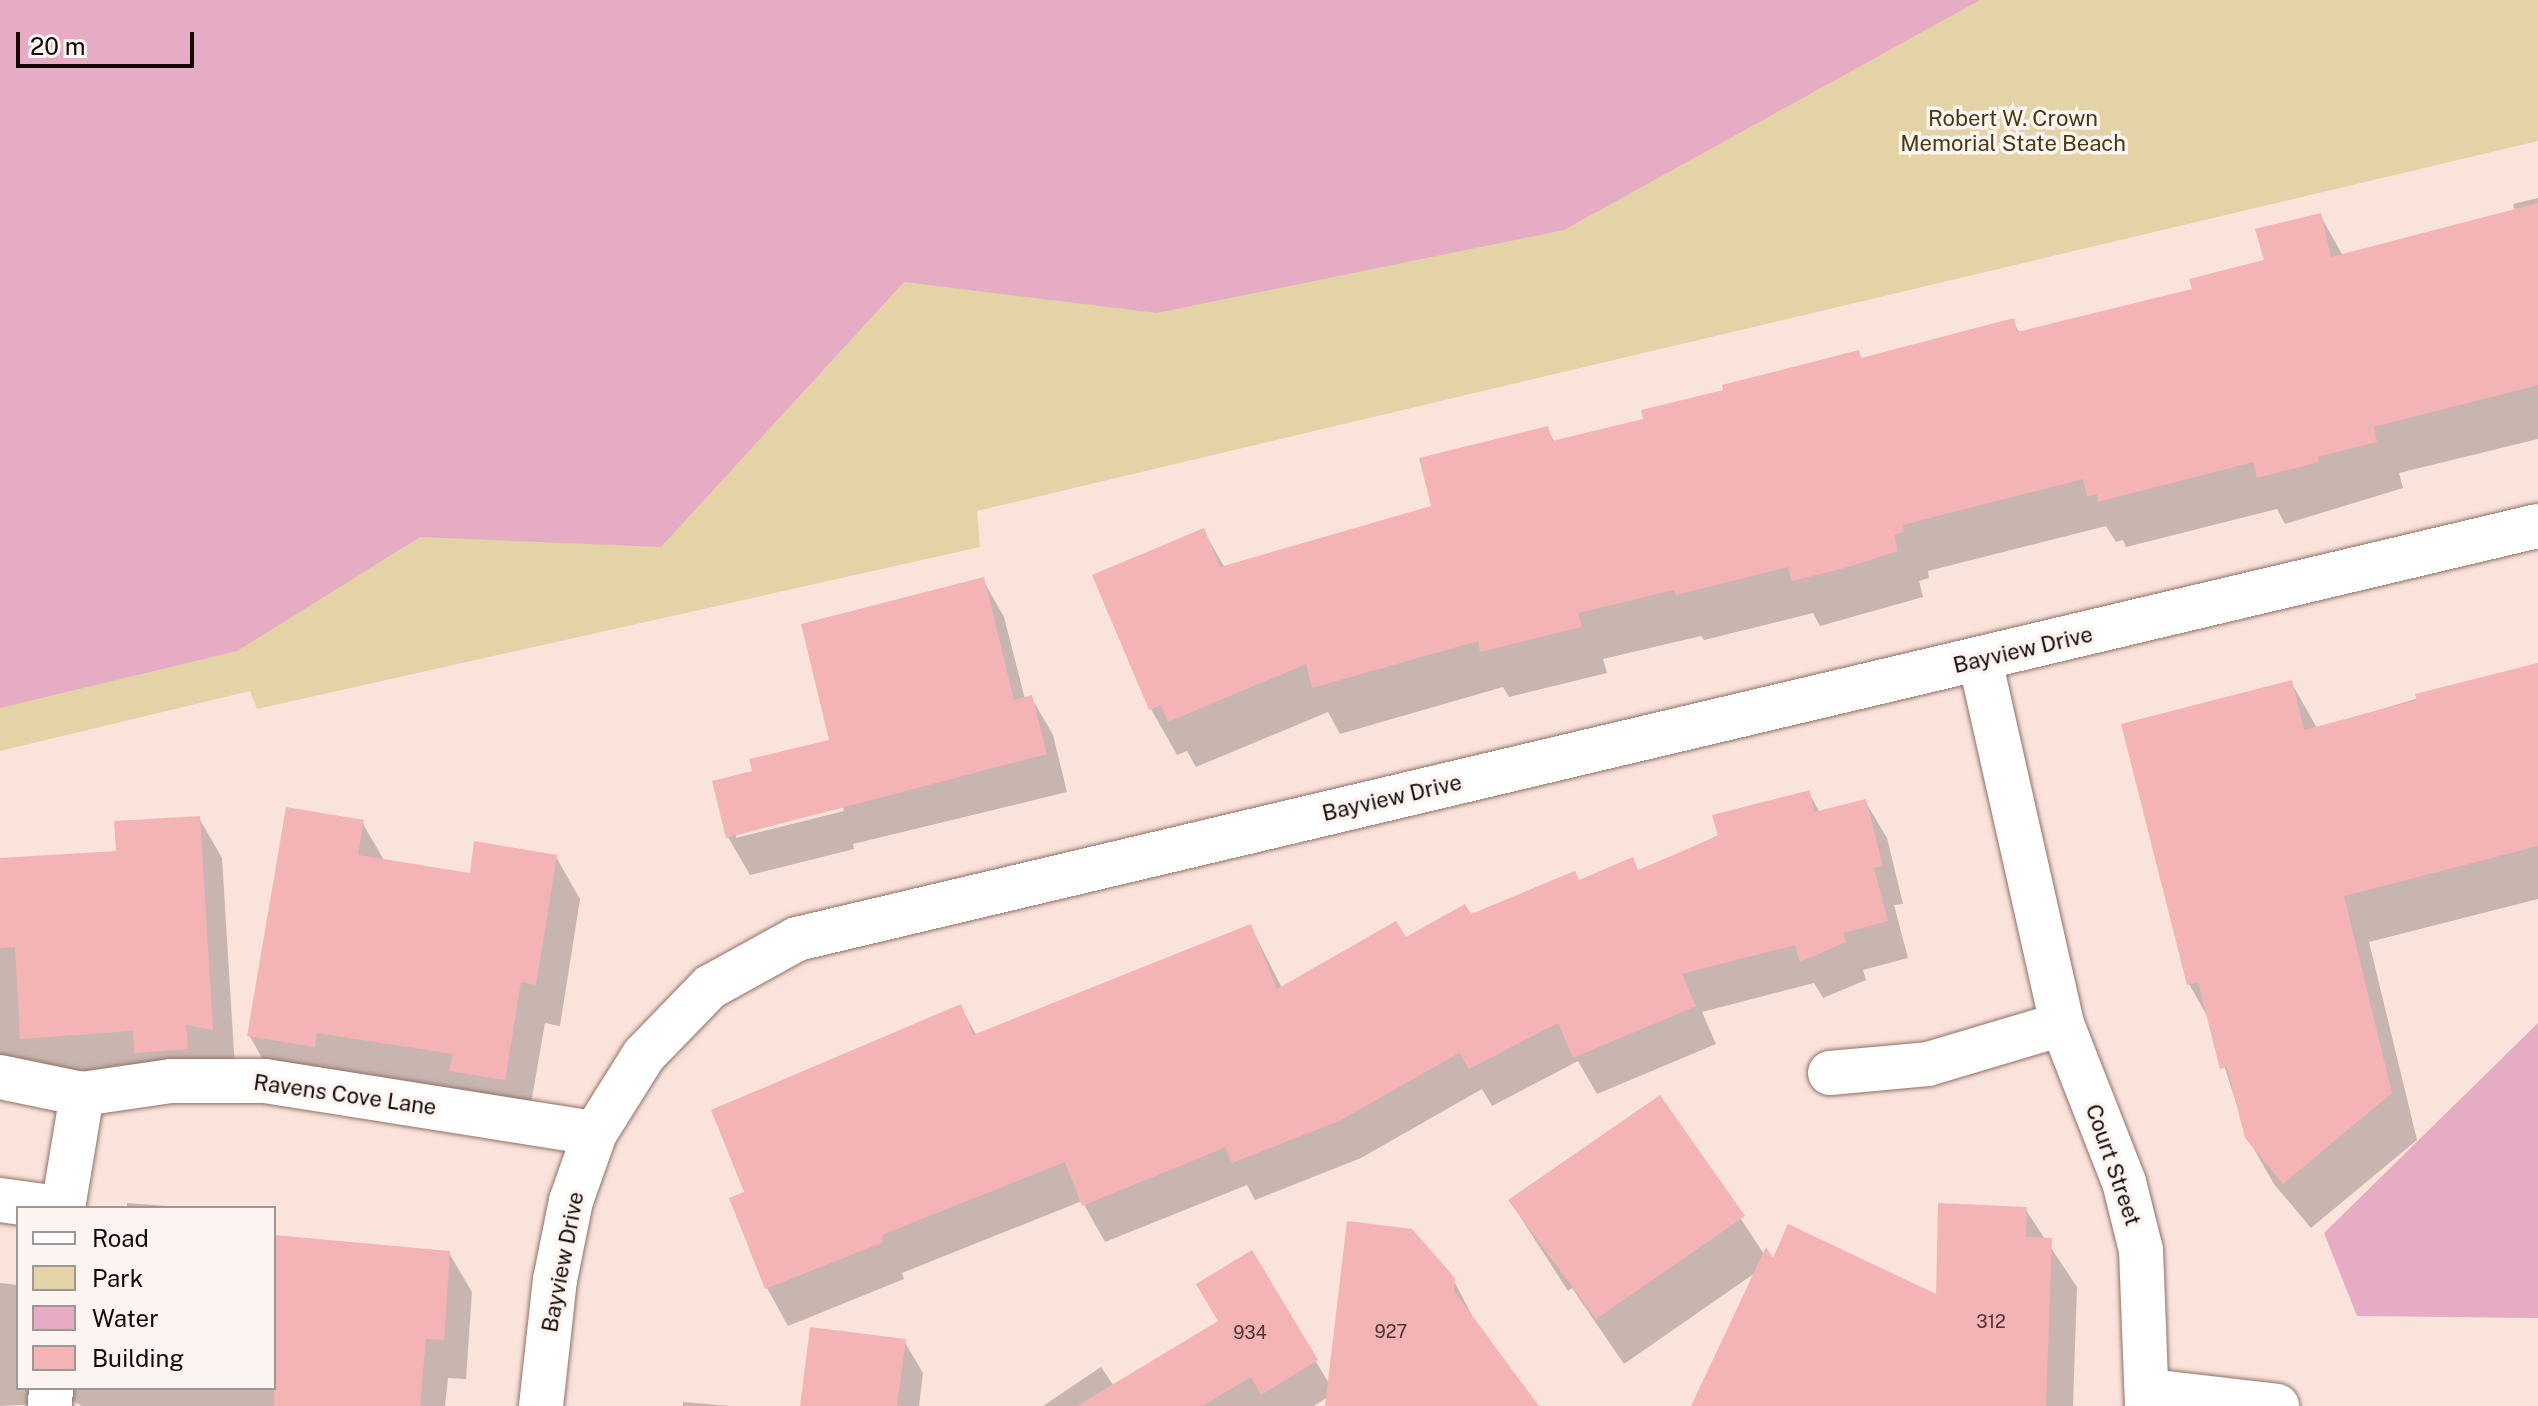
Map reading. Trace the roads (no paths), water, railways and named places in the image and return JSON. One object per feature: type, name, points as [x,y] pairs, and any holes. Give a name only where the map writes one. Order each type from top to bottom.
[{"type":"street","name":"Bayview Drive","points":[[541,1406],[555,1280],[571,1201],[595,1133],[644,1055],[710,987],[797,939],[2538,526]]},
{"type":"street","name":"Court Street","points":[[1980,660],[2062,1024],[2124,1182],[2141,1250],[2147,1399]]},
{"type":"street","points":[[1830,1073],[1928,1064],[2062,1024]]},
{"type":"street","name":"Ravens Cove Lane","points":[[0,1077],[82,1094],[171,1081],[265,1081],[595,1133]]},
{"type":"street","points":[[61,1206],[82,1094]]},
{"type":"street","points":[[0,1200],[46,1206]]},
{"type":"street","points":[[2147,1399],[2277,1406]]},
{"type":"water","points":[[0,0],[1980,0],[1564,230],[1157,313],[904,282],[661,547],[420,537],[237,651],[0,708]]},
{"type":"water","points":[[2538,1023],[2538,1318],[2357,1316],[2324,1233]]},
{"type":"park label","name":"Robert W. Crown Memorial State Beach","points":[[2013,130]]}]
